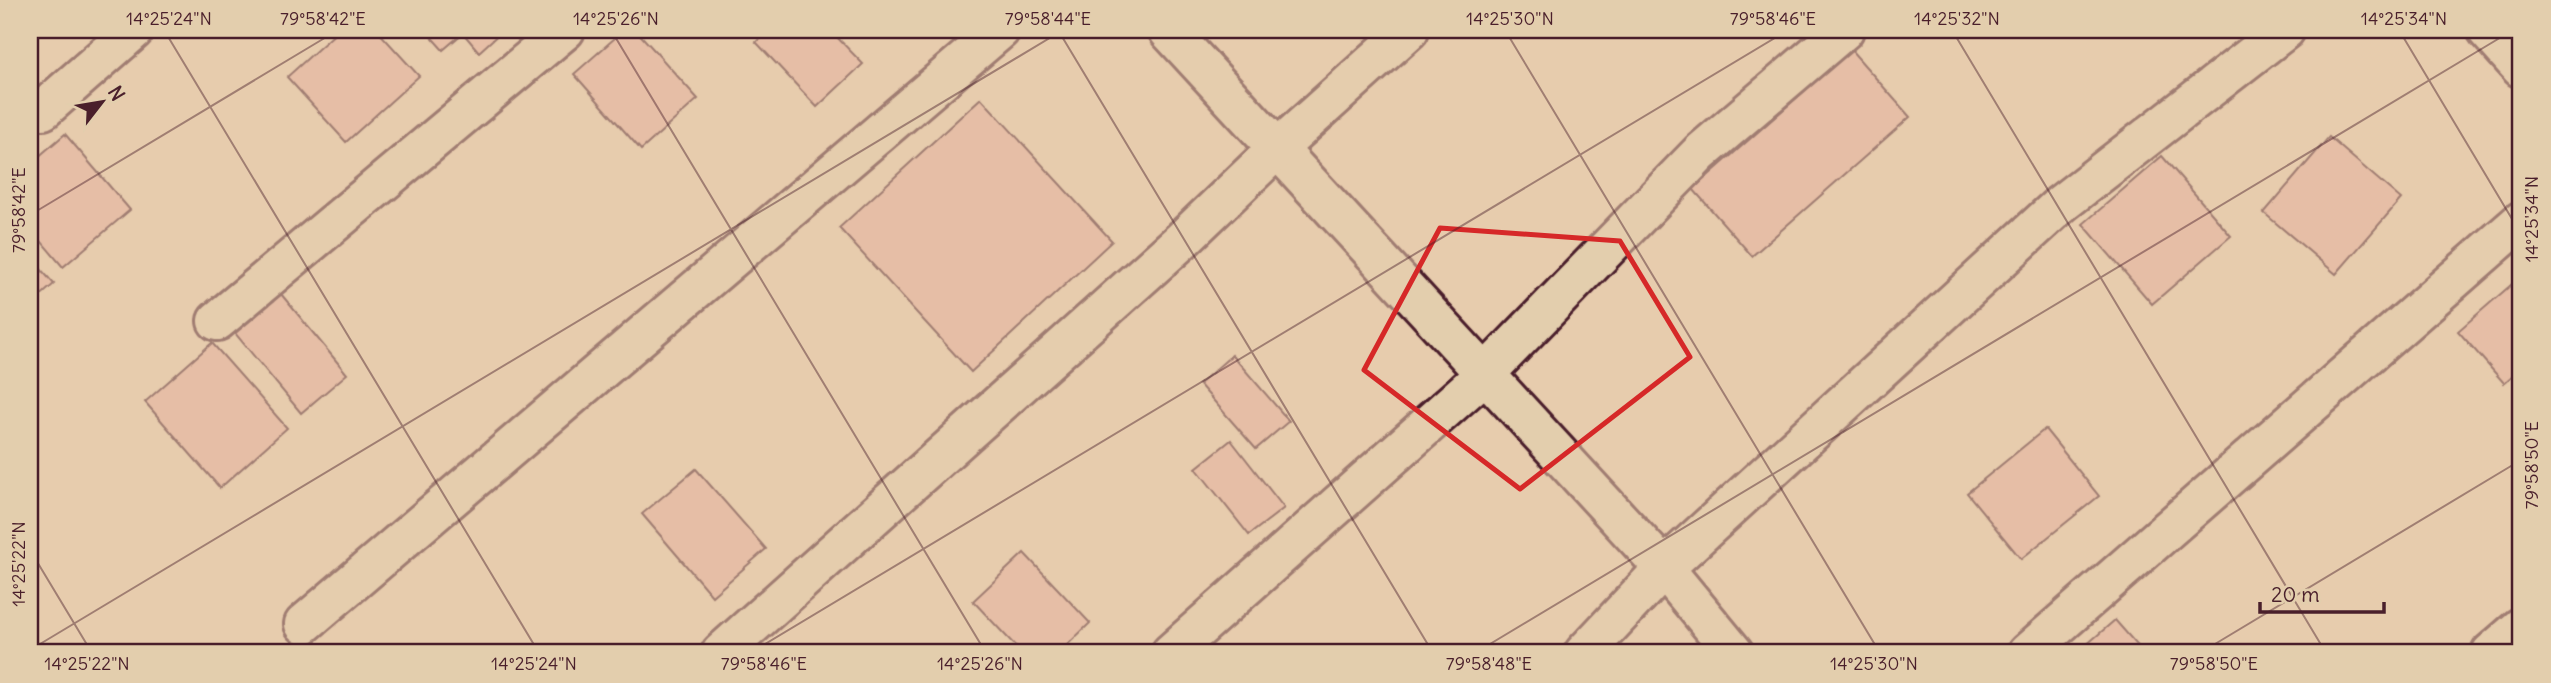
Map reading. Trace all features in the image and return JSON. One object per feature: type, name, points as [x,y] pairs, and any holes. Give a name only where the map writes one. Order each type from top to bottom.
[{"type":"street","points":[[43,110],[134,30]]},
{"type":"street","points":[[217,321],[565,30]]},
{"type":"street","points":[[304,624],[1000,30]]},
{"type":"street","points":[[1168,30],[1664,568],[1734,653]]},
{"type":"street","points":[[722,653],[1180,242],[1278,148],[1409,30]]},
{"type":"street","points":[[1171,653],[1485,374],[1700,153],[1844,30]]},
{"type":"street","points":[[1584,653],[1664,568],[2062,204],[2285,30]]},
{"type":"street","points":[[2487,30],[2521,68]]},
{"type":"street","points":[[2027,653],[2521,221]]},
{"type":"street","points":[[2491,653],[2521,627]]},
{"type":"highlighted area","points":[[1440,228],[1620,241],[1690,357],[1520,489],[1364,370]]},
{"type":"building","points":[[339,30],[377,30],[419,76],[346,142],[287,77]]},
{"type":"building","points":[[425,30],[502,31],[479,52],[463,33],[443,50]]},
{"type":"building","points":[[624,30],[636,30],[698,99],[641,150],[574,74]]},
{"type":"building","points":[[769,30],[830,30],[863,64],[817,107],[756,42]]},
{"type":"building","points":[[1851,50],[1910,117],[1752,256],[1693,189]]},
{"type":"building","points":[[981,98],[1112,241],[971,372],[839,228]]},
{"type":"building","points":[[65,134],[130,210],[63,267],[30,228],[30,164]]},
{"type":"building","points":[[2329,137],[2401,199],[2336,274],[2264,213]]},
{"type":"building","points":[[2162,156],[2231,236],[2152,304],[2083,224]]},
{"type":"building","points":[[30,257],[54,284],[30,305]]},
{"type":"building","points":[[2519,278],[2521,368],[2504,383],[2458,331]]},
{"type":"building","points":[[281,294],[347,374],[301,413],[234,332]]},
{"type":"building","points":[[212,343],[287,428],[220,488],[145,402]]},
{"type":"building","points":[[1232,355],[1289,421],[1256,449],[1199,384]]},
{"type":"building","points":[[2045,429],[2099,496],[2021,559],[1967,493]]},
{"type":"building","points":[[1231,440],[1284,508],[1249,535],[1196,468]]},
{"type":"building","points":[[696,469],[766,549],[712,596],[642,514]]},
{"type":"building","points":[[1024,553],[1090,623],[1059,653],[1022,653],[973,601]]},
{"type":"building","points":[[2115,620],[2144,653],[2077,653]]}]
